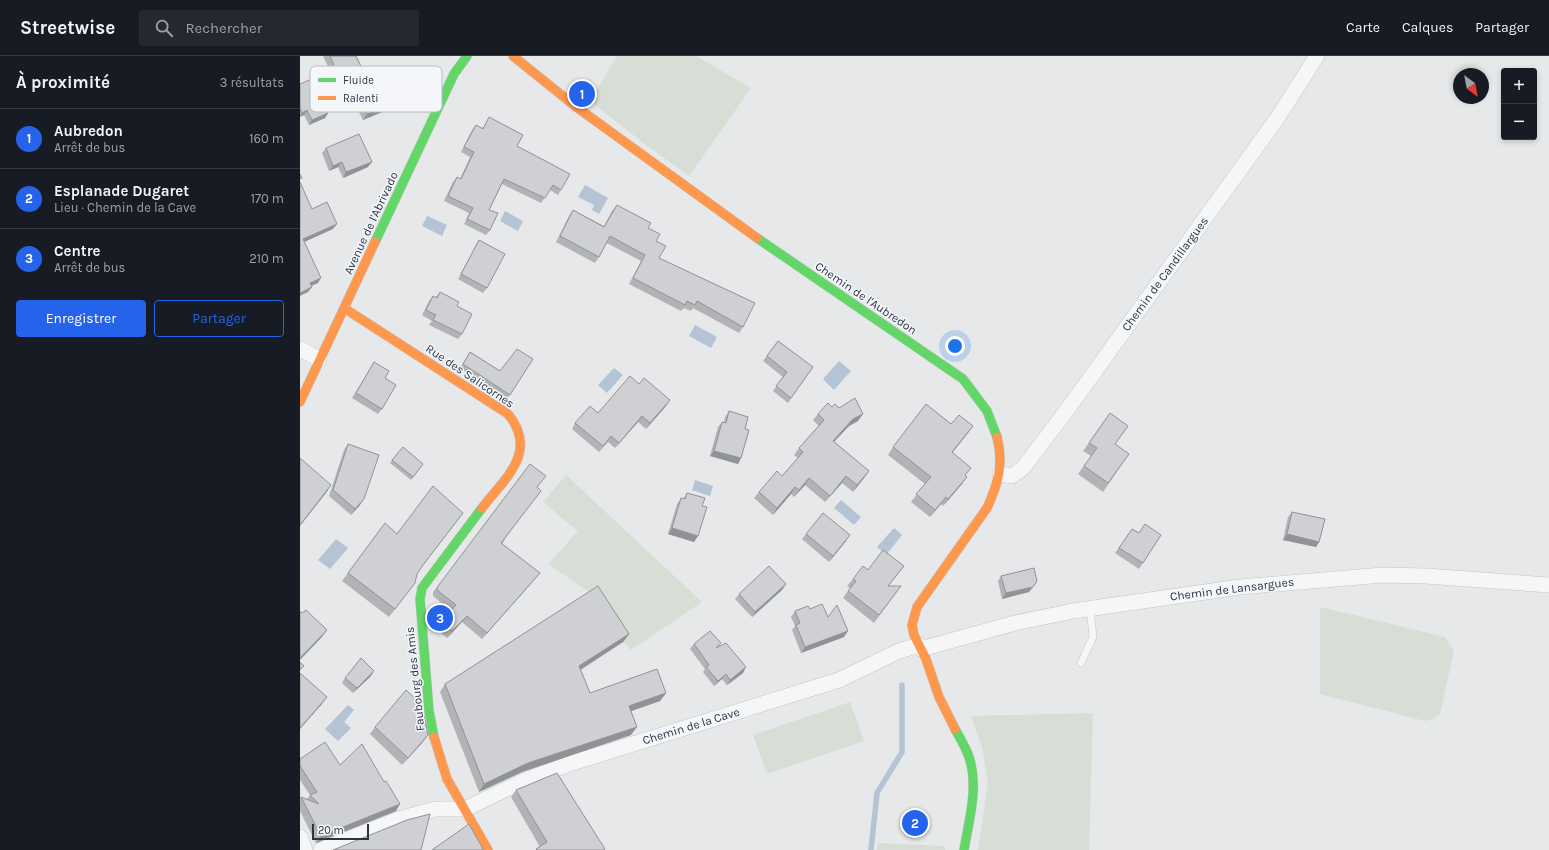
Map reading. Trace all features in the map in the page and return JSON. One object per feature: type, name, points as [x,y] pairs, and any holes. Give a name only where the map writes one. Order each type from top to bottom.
[{"type":"street","name":"Chemin de l'Aubredon","points":[[513,56],[575,106],[653,163],[810,275],[963,379],[977,394],[989,414],[997,433],[1000,454],[1000,474],[995,492],[987,508],[917,607],[912,625],[914,635],[939,697],[969,757],[972,774],[972,793],[964,850]]},
{"type":"street","name":"Chemin de Candillargues","points":[[1000,474],[1012,476],[1023,468],[1054,428],[1278,117],[1317,56]]},
{"type":"street","name":"Avenue de l'Abrivado","points":[[442,100],[460,58]]},
{"type":"street","name":"Avenue de l'Abrivado","points":[[300,400],[436,112]]},
{"type":"street","name":"Rue des Salicornes","points":[[344,308],[508,414],[516,423],[521,437],[522,450],[517,462],[422,588]]},
{"type":"street","points":[[300,349],[319,359]]},
{"type":"street","name":"Chemin de Lansargues","points":[[920,647],[1015,622],[1090,608],[1240,587],[1383,575],[1426,576],[1549,585]]},
{"type":"street","name":"Faubourg des Amis","points":[[422,588],[420,599],[421,623],[429,711],[435,745],[447,779],[488,850]]},
{"type":"street","name":"Chemin de la Cave","points":[[465,809],[525,780],[839,680],[899,651],[920,647]]},
{"type":"street","points":[[321,850],[399,819],[435,809],[465,809]]},
{"type":"street","points":[[300,836],[305,850]]},
{"type":"lane","points":[[1081,663],[1094,637],[1090,608]]},
{"type":"shaded area","points":[[617,56],[696,56],[751,88],[689,176],[650,148],[590,101]]},
{"type":"shaded area","points":[[566,475],[702,602],[631,650],[623,642],[592,594],[548,564],[578,531],[543,502]]},
{"type":"shaded area","points":[[1320,607],[1445,637],[1454,651],[1440,714],[1433,719],[1425,721],[1320,694]]},
{"type":"shaded area","points":[[850,702],[864,741],[767,774],[753,735]]},
{"type":"shaded area","points":[[1093,713],[1089,850],[978,850],[988,782],[982,747],[971,716]]},
{"type":"shaded area","points":[[878,843],[945,846],[945,850],[877,850]]},
{"type":"water","points":[[585,185],[608,198],[599,214],[592,210],[594,205],[578,197]]},
{"type":"water","points":[[505,211],[523,221],[518,231],[500,221]]},
{"type":"water","points":[[427,216],[447,225],[442,236],[422,226]]},
{"type":"water","points":[[695,325],[717,337],[711,348],[689,336]]},
{"type":"water","points":[[839,361],[851,371],[834,390],[823,379]]},
{"type":"water","points":[[614,368],[623,375],[607,393],[598,385]]},
{"type":"water","points":[[695,480],[713,486],[710,496],[692,490]]},
{"type":"water","points":[[841,500],[861,517],[854,525],[834,508]]},
{"type":"water","points":[[894,528],[902,535],[886,555],[877,547]]},
{"type":"water","points":[[336,539],[348,548],[330,569],[318,560]]},
{"type":"water","points":[[348,705],[354,710],[344,722],[351,728],[338,741],[325,729]]},
{"type":"building","points":[[330,56],[356,56],[361,66],[334,66]]},
{"type":"building","points":[[310,80],[310,112],[328,113],[312,120],[307,110],[302,113],[300,108],[300,84]]},
{"type":"building","points":[[489,117],[523,135],[517,146],[570,174],[561,190],[553,185],[545,198],[504,179],[489,210],[498,213],[490,230],[467,219],[473,208],[448,196],[457,177],[461,179],[474,152],[464,147],[476,125],[483,129]]},
{"type":"building","points":[[359,134],[372,162],[346,172],[342,162],[333,166],[326,148]]},
{"type":"building","points":[[300,182],[312,209],[327,202],[337,224],[303,239],[321,278],[310,283],[312,287],[300,293]]},
{"type":"building","points":[[617,205],[651,223],[648,228],[660,234],[656,241],[666,246],[659,258],[755,303],[743,327],[697,301],[695,305],[687,301],[685,305],[633,278],[645,255],[610,236],[599,257],[560,236],[573,210],[604,227]]},
{"type":"building","points":[[479,240],[505,254],[487,288],[461,274]]},
{"type":"building","points":[[440,292],[459,302],[457,306],[472,314],[462,334],[433,320],[436,315],[426,310],[433,296],[437,298]]},
{"type":"building","points":[[778,341],[813,367],[791,398],[776,386],[787,372],[767,356]]},
{"type":"building","points":[[517,349],[533,359],[510,395],[463,364],[470,352],[500,371]]},
{"type":"building","points":[[374,362],[389,371],[385,378],[396,385],[382,409],[356,393]]},
{"type":"building","points":[[630,376],[639,384],[644,378],[670,400],[650,423],[642,416],[619,443],[611,436],[603,446],[575,423],[590,406],[598,413]]},
{"type":"building","points":[[855,398],[863,414],[853,419],[833,441],[869,471],[857,485],[846,476],[830,496],[809,478],[799,490],[795,487],[777,508],[759,492],[777,471],[782,476],[803,452],[799,448],[824,420],[818,414],[828,403],[832,407],[835,404],[839,408]]},
{"type":"building","points":[[926,404],[951,424],[959,415],[973,426],[952,452],[971,468],[965,475],[967,477],[948,499],[946,497],[935,510],[916,494],[931,477],[893,447]]},
{"type":"building","points":[[729,411],[748,417],[745,429],[749,430],[741,458],[714,451],[722,422],[726,423]]},
{"type":"building","points":[[1110,413],[1128,426],[1115,444],[1129,454],[1108,483],[1084,466],[1097,448],[1089,443]]},
{"type":"building","points":[[348,444],[379,455],[364,499],[355,509],[333,490]]},
{"type":"building","points":[[403,447],[423,464],[413,477],[392,460]]},
{"type":"building","points":[[300,458],[331,485],[300,525]]},
{"type":"building","points":[[530,464],[546,476],[537,487],[541,491],[501,543],[540,573],[487,633],[467,616],[452,631],[441,621],[456,605],[437,590],[438,586]]},
{"type":"building","points":[[433,486],[463,513],[423,565],[417,574],[415,583],[395,609],[348,573],[385,523],[397,534]]},
{"type":"building","points":[[687,493],[705,498],[702,506],[707,507],[698,536],[672,528],[681,498],[685,499]]},
{"type":"building","points":[[1292,512],[1325,519],[1319,542],[1287,534]]},
{"type":"building","points":[[823,513],[850,535],[833,556],[806,534]]},
{"type":"building","points":[[1145,524],[1161,535],[1143,563],[1119,548],[1132,529],[1139,533]]},
{"type":"building","points":[[883,550],[904,566],[888,586],[901,586],[879,615],[848,591],[856,581],[853,579],[863,566],[868,570]]},
{"type":"building","points":[[769,566],[786,584],[755,612],[739,594]]},
{"type":"building","points":[[1034,568],[1037,581],[1033,587],[1006,593],[1001,576]]},
{"type":"building","points":[[598,586],[629,634],[579,666],[590,693],[657,669],[666,693],[629,706],[637,727],[528,763],[484,784],[445,684]]},
{"type":"building","points":[[822,604],[828,617],[837,605],[848,631],[805,647],[796,625],[800,623],[795,611],[808,606],[810,609]]},
{"type":"building","points":[[306,610],[327,630],[300,658],[300,611],[302,613]]},
{"type":"building","points":[[710,631],[721,643],[716,648],[726,643],[746,667],[730,680],[726,674],[718,681],[706,667],[709,665],[694,644]]},
{"type":"building","points":[[361,658],[374,671],[357,688],[345,678]]},
{"type":"building","points":[[300,662],[304,666],[300,670]]},
{"type":"building","points":[[300,673],[327,697],[300,728]]},
{"type":"building","points":[[406,690],[422,705],[428,735],[408,758],[375,727]]},
{"type":"building","points":[[325,742],[340,765],[362,744],[384,782],[386,781],[400,804],[321,836],[301,797],[319,804],[310,795],[317,792],[300,766],[300,759]]},
{"type":"building","points":[[557,773],[605,849],[604,850],[536,849],[547,842],[516,790]]},
{"type":"building","points":[[430,814],[421,850],[333,850],[407,820]]},
{"type":"building","points":[[469,824],[483,849],[432,850]]},
{"type":"waterway","points":[[871,850],[877,793],[902,752],[902,685]]},
{"type":"traffic: fast","points":[[442,100],[454,74],[467,56]]},
{"type":"traffic: fast","points":[[375,242],[436,112]]},
{"type":"traffic: fast","points":[[757,238],[963,379],[987,411],[997,437]]},
{"type":"traffic: fast","points":[[434,737],[429,711],[420,599],[422,588],[482,508]]},
{"type":"traffic: fast","points":[[955,729],[969,757],[973,780],[972,804],[964,850]]},
{"type":"traffic: slow","points":[[513,56],[575,106],[757,238]]},
{"type":"traffic: slow","points":[[300,402],[375,242]]},
{"type":"traffic: slow","points":[[344,308],[508,414],[517,428],[520,440],[519,453],[509,475],[482,508]]},
{"type":"traffic: slow","points":[[955,729],[939,697],[926,659],[914,635],[912,625],[917,607],[987,508],[999,474],[1000,456],[997,437]]},
{"type":"traffic: slow","points":[[434,737],[447,779],[488,850]]},
{"type":"place","name":"Aubredon","points":[[582,94]]},
{"type":"place","name":"Centre","points":[[440,618]]},
{"type":"place","name":"Esplanade Dugaret","points":[[915,823]]}]
